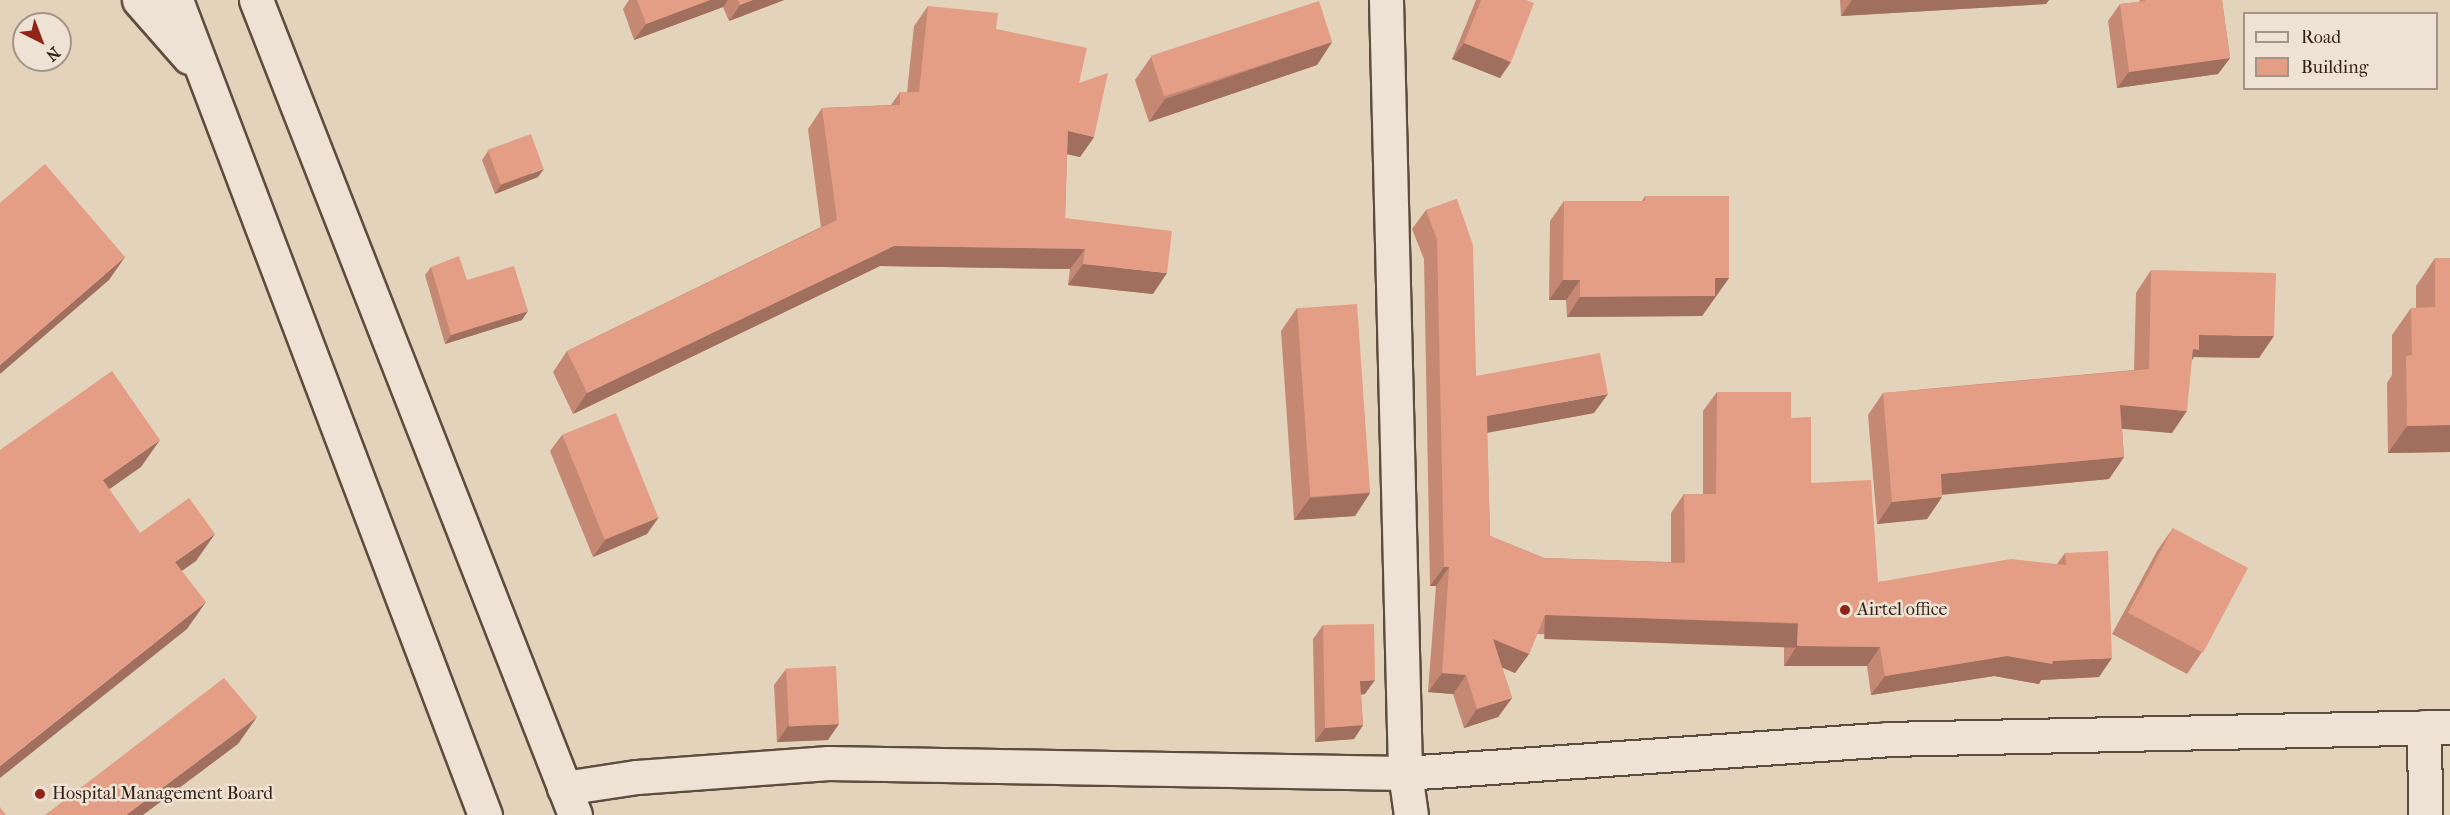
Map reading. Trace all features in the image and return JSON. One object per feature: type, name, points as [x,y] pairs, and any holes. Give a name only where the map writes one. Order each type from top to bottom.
[{"type":"street","points":[[139,0],[199,70]]},
{"type":"street","points":[[176,0],[199,70],[485,815]]},
{"type":"street","points":[[256,0],[570,802],[637,777],[828,763],[1405,773],[1886,739],[2437,727],[2425,815]]},
{"type":"street","points":[[1386,0],[1405,773],[1411,815]]},
{"type":"building","points":[[637,0],[710,0],[646,24]]},
{"type":"building","points":[[738,0],[753,0],[740,5]]},
{"type":"building","points":[[1481,0],[1526,0],[1534,3],[1511,62],[1464,43]]},
{"type":"building","points":[[2145,0],[2222,0],[2230,58],[2129,72],[2120,4]]},
{"type":"building","points":[[1319,1],[1332,42],[1164,97],[1151,56]]},
{"type":"building","points":[[928,6],[998,13],[996,29],[1087,48],[1079,83],[1108,73],[1094,137],[1068,131],[1065,218],[1172,231],[1167,273],[1083,264],[1085,249],[894,246],[587,393],[567,351],[837,220],[822,108],[900,105],[900,92],[919,92]]},
{"type":"building","points":[[531,134],[544,169],[500,185],[488,150]]},
{"type":"building","points":[[45,164],[125,257],[0,365],[0,203]]},
{"type":"building","points":[[1645,196],[1729,196],[1729,278],[1715,278],[1715,296],[1580,297],[1580,280],[1563,280],[1564,201],[1645,201]]},
{"type":"building","points":[[1457,199],[1473,245],[1476,376],[1600,353],[1608,394],[1487,416],[1490,536],[1544,558],[1685,563],[1684,494],[1716,494],[1717,392],[1791,392],[1791,418],[1811,417],[1811,483],[1871,480],[1878,582],[2011,559],[2066,565],[2065,553],[2108,551],[2112,658],[2053,661],[2052,664],[2007,656],[1885,676],[1880,647],[1797,646],[1798,623],[1545,615],[1529,654],[1493,639],[1512,698],[1477,709],[1466,675],[1442,673],[1449,567],[1444,567],[1437,240],[1426,210]]},
{"type":"building","points":[[459,256],[467,280],[514,266],[528,311],[451,335],[431,267]]},
{"type":"building","points":[[2435,258],[2450,258],[2450,425],[2407,426],[2406,356],[2412,355],[2411,308],[2435,307]]},
{"type":"building","points":[[2151,270],[2276,273],[2274,336],[2199,335],[2199,350],[2193,349],[2187,411],[2120,405],[2124,457],[1941,474],[1942,497],[1892,502],[1883,393],[2149,369]]},
{"type":"building","points":[[1357,304],[1370,493],[1310,497],[1297,308]]},
{"type":"building","points":[[112,371],[160,440],[103,480],[140,533],[189,498],[215,534],[175,562],[206,602],[0,766],[0,450]]},
{"type":"building","points":[[616,413],[658,518],[605,539],[562,435]]},
{"type":"building","points":[[2173,528],[2248,568],[2203,653],[2128,613]]},
{"type":"building","points":[[1374,624],[1375,680],[1360,681],[1363,725],[1325,728],[1323,625]]},
{"type":"building","points":[[836,666],[839,724],[789,727],[786,669]]},
{"type":"building","points":[[224,678],[257,717],[126,815],[45,815]]},
{"type":"building","points":[[0,807],[6,815],[0,815]]},
{"type":"place","name":"Airtel office","points":[[1845,610]]},
{"type":"place","name":"Hospital Management Board","points":[[40,794]]}]
